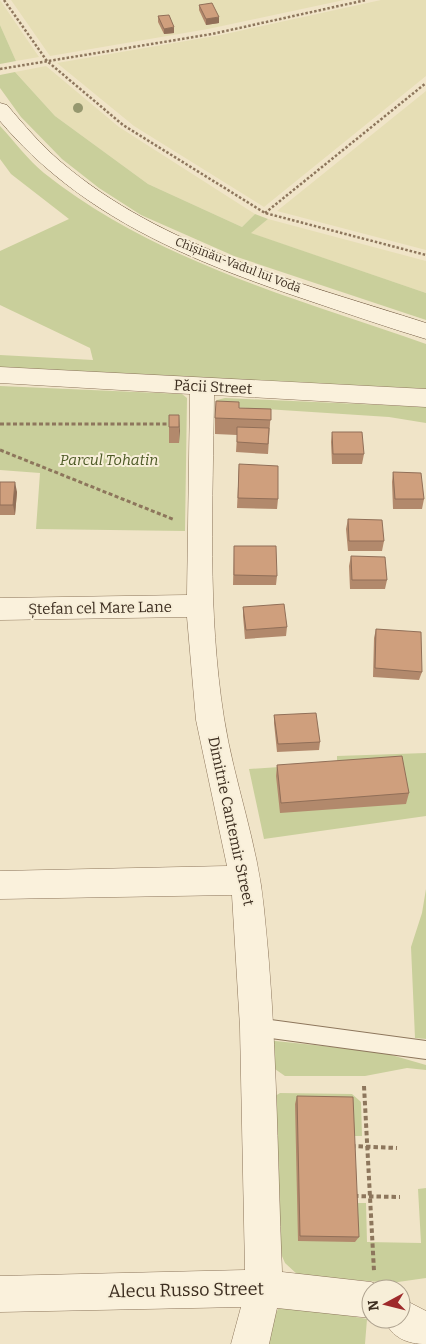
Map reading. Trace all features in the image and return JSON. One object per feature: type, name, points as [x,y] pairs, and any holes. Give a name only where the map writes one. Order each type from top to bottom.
[{"type":"street","name":"Chișinău-Vadul lui Vodă","points":[[0,109],[26,139],[63,174],[110,206],[163,235],[219,260],[426,331]]},
{"type":"street","name":"Păcii Street","points":[[0,375],[426,398]]},
{"type":"street","name":"Dimitrie Cantemir Street","points":[[202,386],[200,606],[203,658],[210,720],[245,880],[249,908],[256,1027],[264,1288],[250,1344]]},
{"type":"street","name":"Ștefan cel Mare Lane","points":[[0,610],[200,606]]},
{"type":"street","points":[[0,885],[245,880]]},
{"type":"street","name":"Alecu Russo Street","points":[[0,1294],[264,1288],[361,1299]]},
{"type":"street","points":[[411,1323],[426,1333]]},
{"type":"lane","points":[[256,1027],[426,1050]]},
{"type":"path","points":[[4,0],[47,61],[123,125],[265,213],[426,255]]},
{"type":"path","points":[[0,69],[212,34],[366,0]]},
{"type":"path","points":[[265,213],[426,83]]},
{"type":"path","points":[[0,424],[202,423]]},
{"type":"path","points":[[0,450],[183,523]]},
{"type":"path","points":[[364,1086],[372,1247]]},
{"type":"path","points":[[351,1146],[397,1148]]},
{"type":"path","points":[[353,1196],[400,1197]]},
{"type":"shaded area","points":[[0,0],[39,57],[16,61],[0,25]]},
{"type":"shaded area","points":[[11,0],[344,0],[208,29],[50,56]]},
{"type":"shaded area","points":[[381,0],[426,0],[426,76],[264,207],[134,126],[57,63],[221,35]]},
{"type":"shaded area","points":[[46,66],[119,127],[255,214],[242,227],[148,184],[55,116],[15,72]]},
{"type":"shaded area","points":[[426,91],[426,250],[277,211]]},
{"type":"shaded area","points":[[268,219],[426,261],[426,293],[250,233]]},
{"type":"green space","points":[[0,25],[16,61],[0,64]]},
{"type":"green space","points":[[15,72],[55,116],[148,184],[242,227],[255,214],[268,219],[251,233],[426,293],[426,320],[234,256],[141,215],[99,188],[62,159],[21,117],[0,88],[0,75]]},
{"type":"green space","points":[[0,126],[44,173],[87,204],[132,230],[179,254],[277,293],[426,344],[426,390],[0,367],[0,355],[93,360],[90,348],[0,305],[0,251],[69,219],[11,174],[0,159]]},
{"type":"green space","name":"Parcul Tohatin","points":[[0,386],[182,394],[187,398],[185,531],[36,529],[40,473],[0,470]]},
{"type":"green space","points":[[225,398],[426,407],[426,423],[389,417],[217,406],[217,400]]},
{"type":"green space","points":[[426,753],[426,816],[264,839],[249,769],[337,763],[337,756]]},
{"type":"green space","points":[[426,889],[426,1039],[415,1038],[411,947],[422,913]]},
{"type":"green space","points":[[266,1040],[381,1052],[426,1065],[426,1070],[407,1068],[365,1076],[285,1076],[272,1067]]},
{"type":"green space","points":[[280,1093],[352,1094],[361,1102],[362,1136],[351,1136],[354,1203],[366,1203],[367,1242],[421,1243],[418,1189],[426,1188],[426,1278],[411,1280],[361,1280],[298,1275],[285,1263],[275,1240],[272,1098]]},
{"type":"green space","points":[[281,1304],[361,1318],[361,1329],[366,1329],[365,1344],[262,1344],[269,1325]]},
{"type":"building","points":[[212,3],[219,17],[206,19],[199,5]]},
{"type":"building","points":[[169,15],[174,27],[164,29],[158,16]]},
{"type":"building","points":[[216,401],[239,402],[239,408],[271,409],[271,420],[215,418]]},
{"type":"building","points":[[169,415],[179,415],[179,427],[169,427]]},
{"type":"building","points":[[237,427],[269,428],[268,444],[237,442]]},
{"type":"building","points":[[332,432],[362,432],[364,454],[333,454]]},
{"type":"building","points":[[239,464],[278,466],[278,499],[238,498]]},
{"type":"building","points":[[393,472],[421,473],[424,499],[395,499]]},
{"type":"building","points":[[0,482],[15,482],[13,505],[0,505]]},
{"type":"building","points":[[348,519],[382,520],[384,541],[349,541]]},
{"type":"building","points":[[234,546],[276,546],[277,576],[234,575]]},
{"type":"building","points":[[351,556],[385,557],[387,580],[352,580]]},
{"type":"building","points":[[284,604],[287,627],[246,630],[243,607]]},
{"type":"building","points":[[376,629],[421,632],[422,672],[375,668]]},
{"type":"building","points":[[316,713],[320,742],[278,744],[274,715]]},
{"type":"building","points":[[402,756],[409,793],[281,803],[277,765]]},
{"type":"building","points":[[297,1096],[353,1097],[359,1237],[300,1236]]}]
